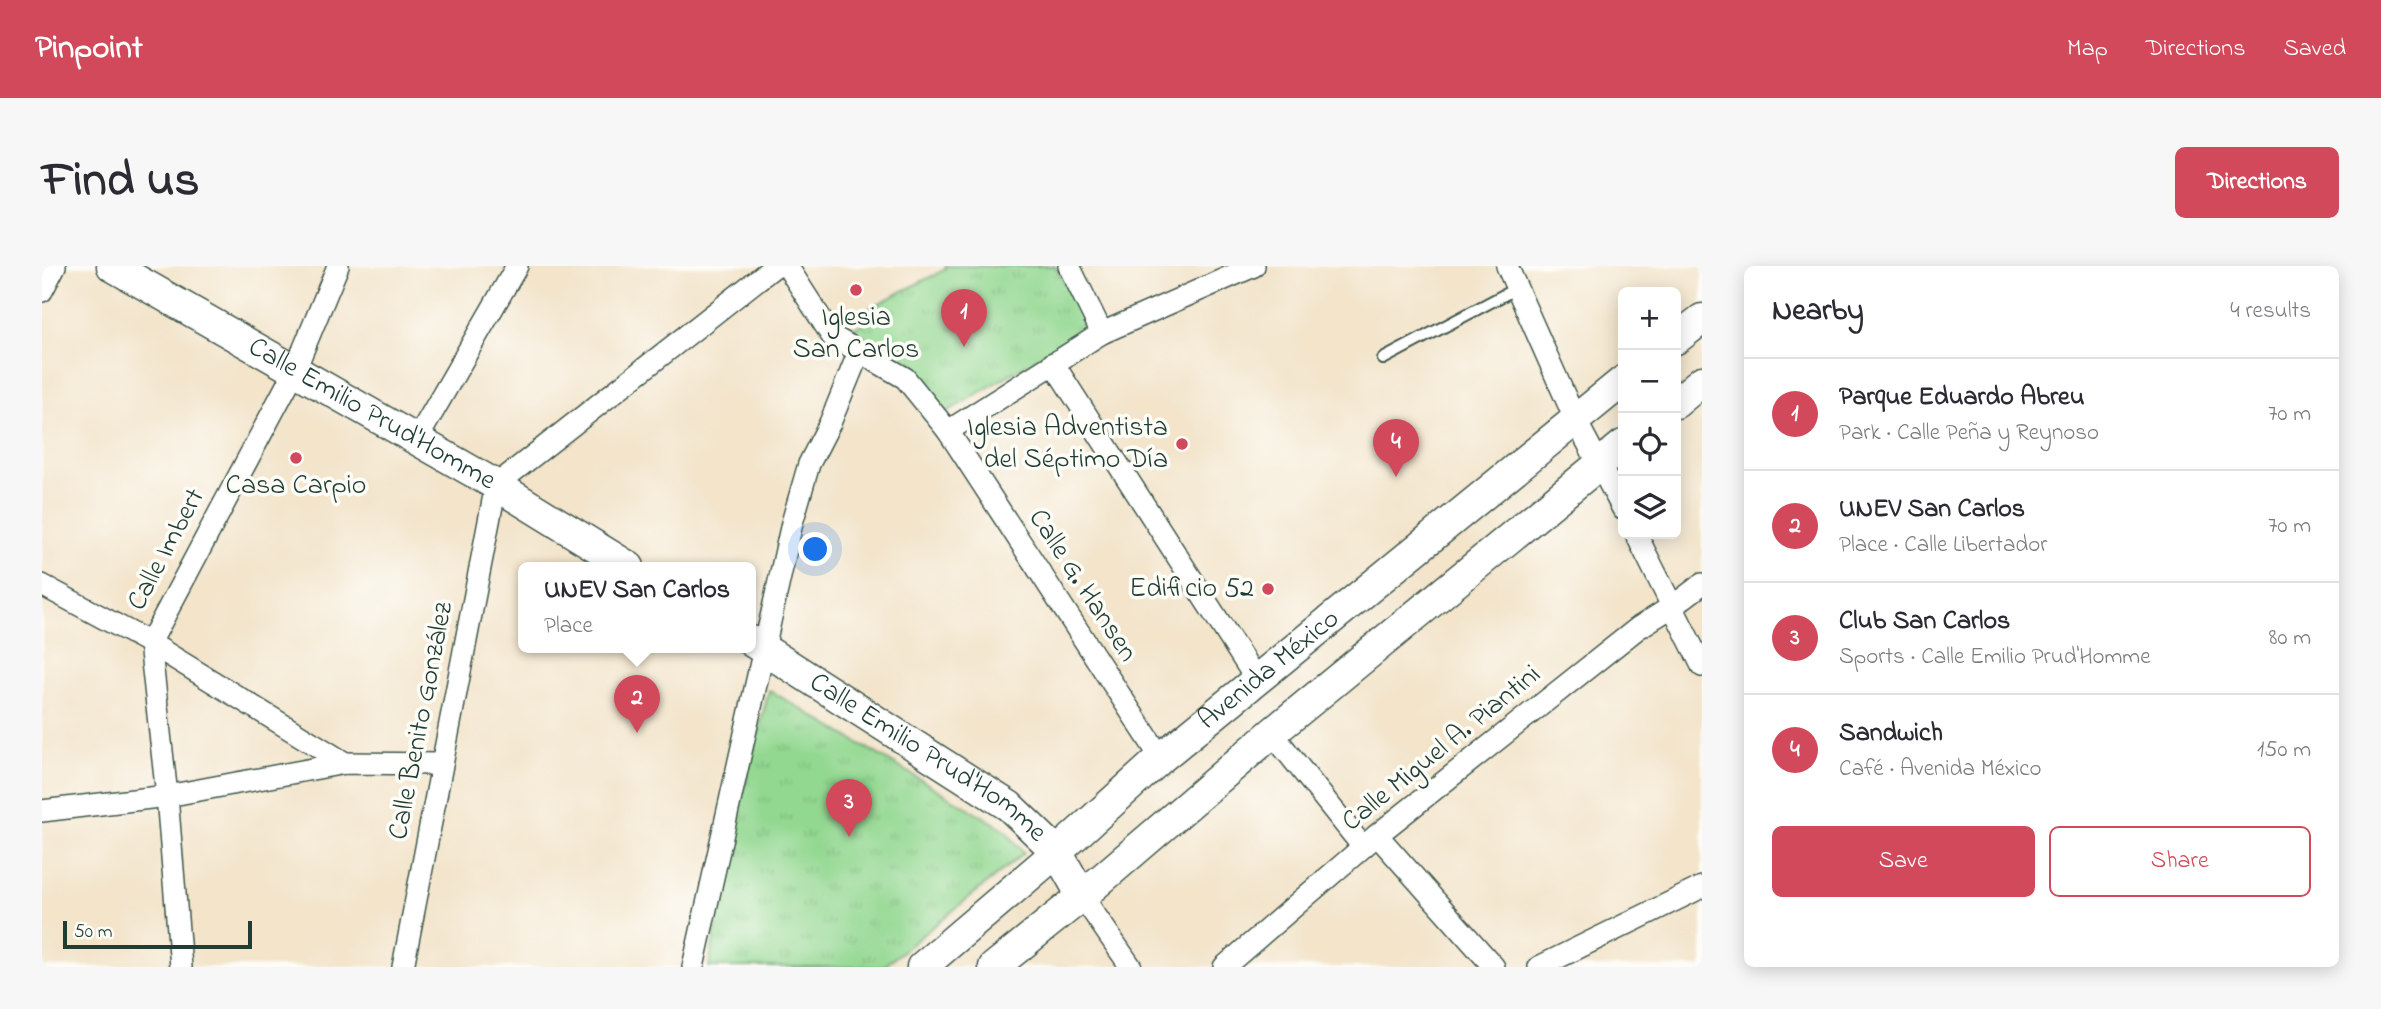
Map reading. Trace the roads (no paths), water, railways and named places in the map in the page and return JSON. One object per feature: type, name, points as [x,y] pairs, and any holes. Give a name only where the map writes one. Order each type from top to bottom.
[{"type":"main road","name":"Calle Emilio Prud'Homme","points":[[112,266],[496,485],[621,562]]},
{"type":"main road","points":[[1681,335],[1702,318]]},
{"type":"main road","points":[[1681,398],[1702,381]]},
{"type":"main road","name":"Avenida México","points":[[922,967],[1057,852],[1161,758],[1618,385]]},
{"type":"main road","name":"Avenida México","points":[[994,967],[1082,896],[1272,733],[1618,449]]},
{"type":"main road","name":"Calle Emilio Prud'Homme","points":[[757,645],[1009,806],[1057,852],[1082,896]]},
{"type":"street","points":[[42,291],[55,266]]},
{"type":"street","name":"Calle Imbert","points":[[181,967],[167,796],[150,643],[294,372],[338,266]]},
{"type":"street","points":[[416,441],[517,266]]},
{"type":"street","points":[[496,485],[775,266]]},
{"type":"street","name":"Calle G. Hansen","points":[[787,266],[832,336],[905,379],[948,431],[1161,758]]},
{"type":"street","points":[[1069,266],[1102,333]]},
{"type":"street","points":[[948,431],[1102,333],[1254,266]]},
{"type":"street","points":[[1507,266],[1575,419],[1618,499]]},
{"type":"street","points":[[757,645],[809,464],[830,423],[859,352]]},
{"type":"street","points":[[1054,363],[1256,679]]},
{"type":"street","name":"Calle Benito González","points":[[403,967],[496,485]]},
{"type":"street","points":[[1639,539],[1702,666]]},
{"type":"street","name":"Calle Miguel A. Piantini","points":[[1224,967],[1370,841],[1638,628],[1674,606],[1702,584]]},
{"type":"street","points":[[42,585],[150,643],[345,763]]},
{"type":"street","points":[[692,967],[755,653]]},
{"type":"street","points":[[1272,733],[1370,841],[1494,967]]},
{"type":"street","points":[[42,811],[167,796],[345,763],[442,764]]},
{"type":"street","points":[[1539,967],[1702,887]]},
{"type":"street","points":[[1082,896],[1131,967]]},
{"type":"lane","points":[[1383,359],[1517,288]]},
{"type":"place","name":"Iglesia San Carlos","points":[[856,290]]},
{"type":"place","name":"Parque Eduardo Abreu","points":[[964,347]]},
{"type":"place","name":"Iglesia Adventista del Séptimo Día","points":[[1182,444]]},
{"type":"place","name":"Casa Carpio","points":[[296,458]]},
{"type":"place","name":"Sandwich","points":[[1396,477]]},
{"type":"place","name":"Edificio 52","points":[[1268,589]]},
{"type":"place","name":"UNEV San Carlos","points":[[637,733]]},
{"type":"place","name":"Club San Carlos","points":[[849,837]]}]
